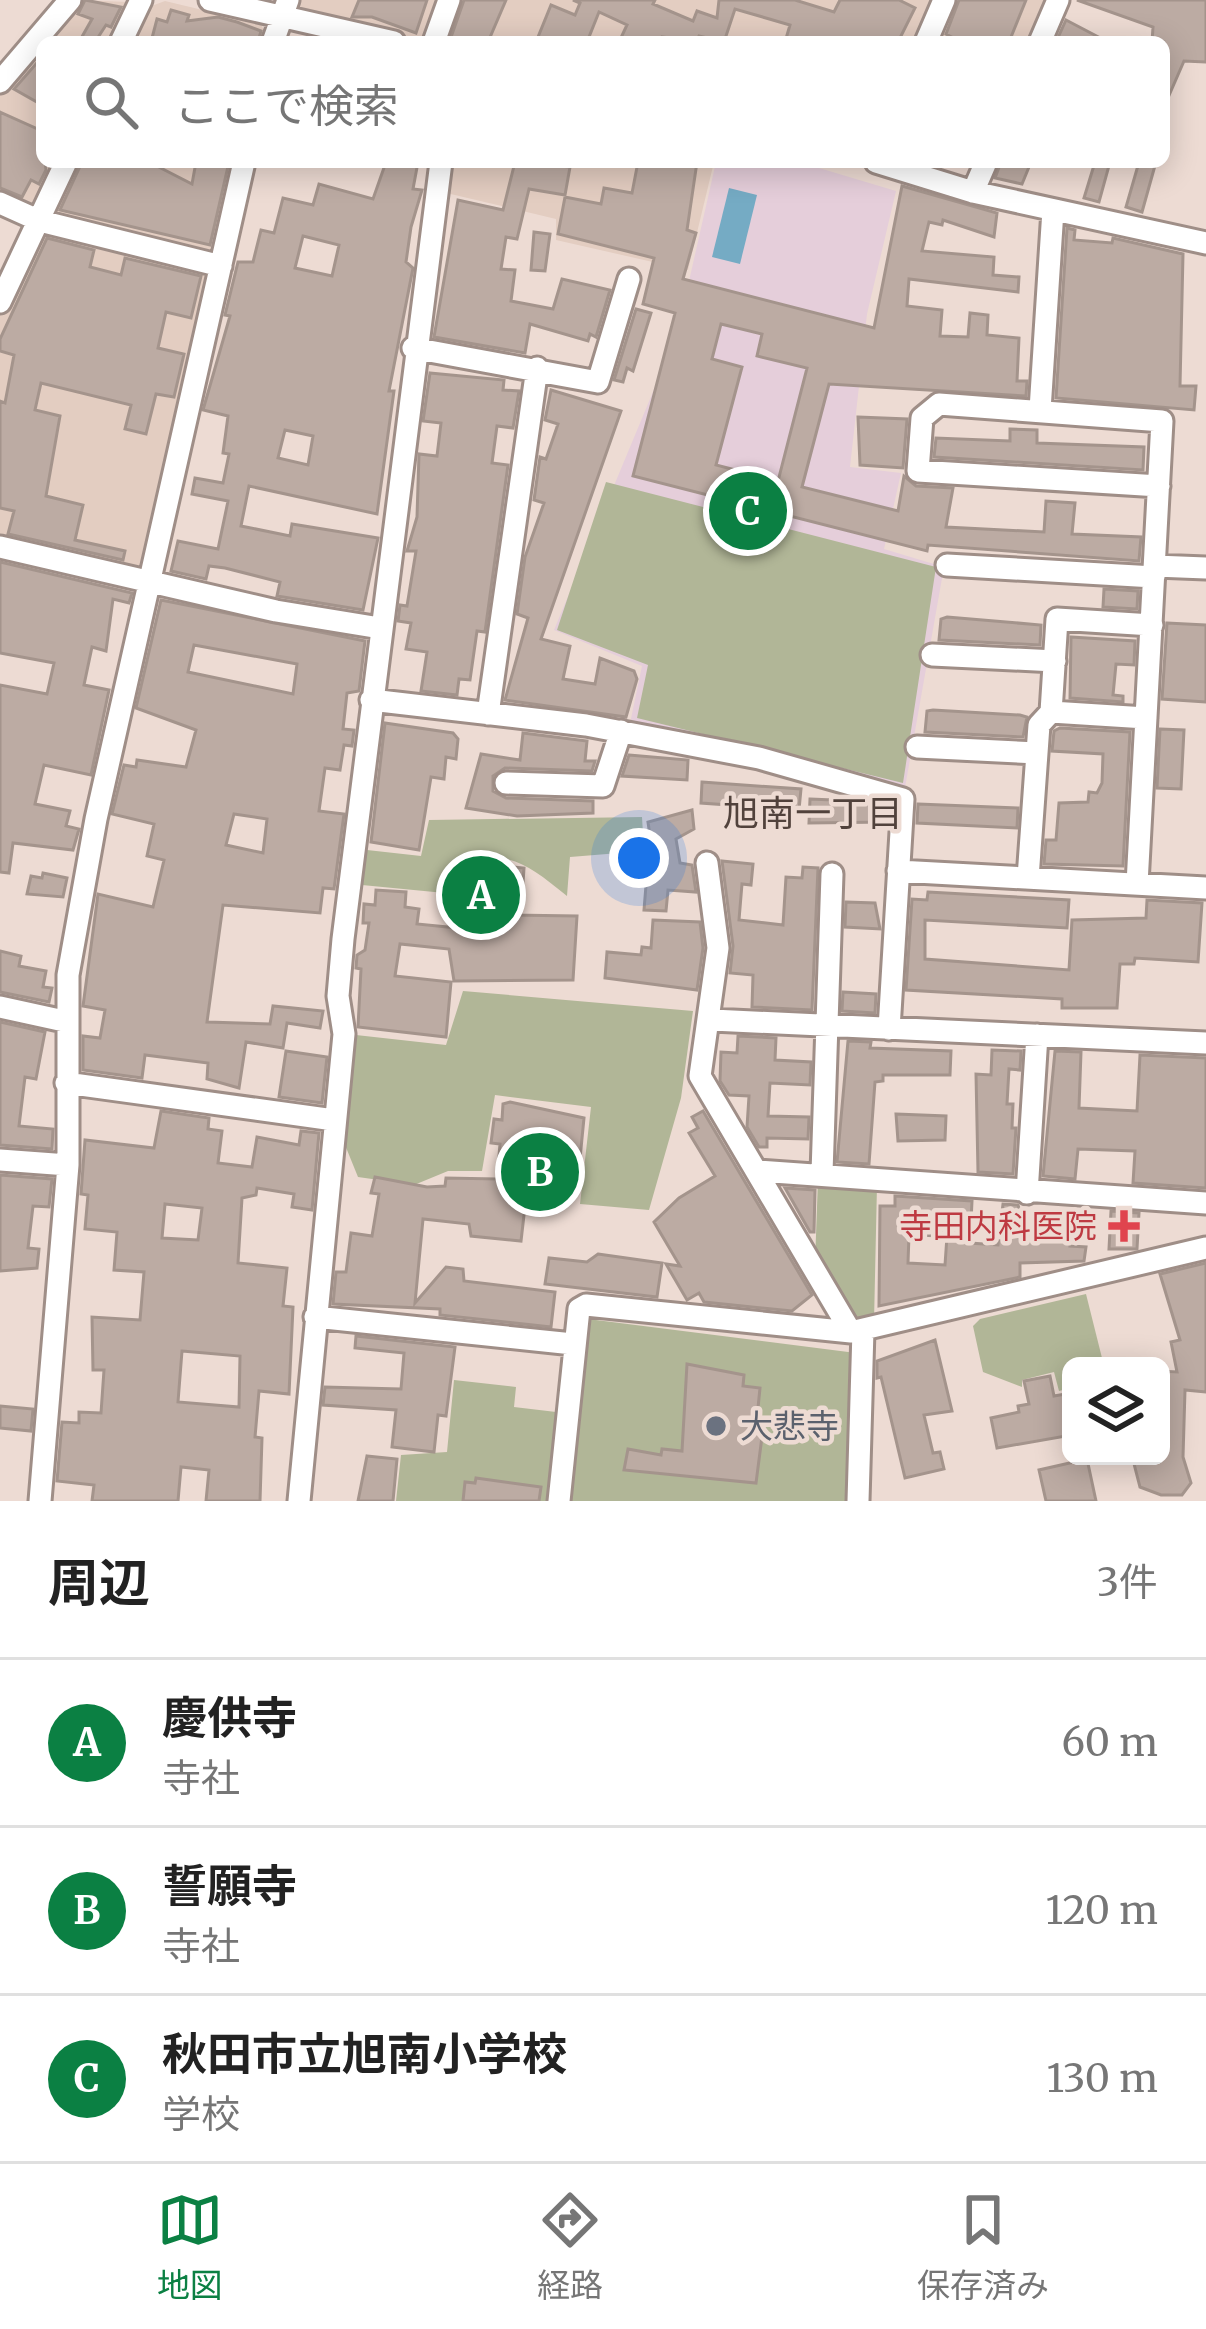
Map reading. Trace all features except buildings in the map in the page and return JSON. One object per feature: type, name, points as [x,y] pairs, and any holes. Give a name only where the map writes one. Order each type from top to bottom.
[{"type":"street","points":[[39,36],[70,0]]},
{"type":"street","points":[[125,36],[141,0]]},
{"type":"street","points":[[210,0],[284,8],[375,36]]},
{"type":"street","points":[[436,36],[449,0]]},
{"type":"street","points":[[929,36],[944,0]]},
{"type":"street","points":[[1043,36],[1058,0]]},
{"type":"street","points":[[0,82],[36,40]]},
{"type":"street","points":[[0,302],[64,168]]},
{"type":"street","points":[[40,1501],[68,1165],[64,1022],[81,898],[243,168]]},
{"type":"street","points":[[299,1501],[344,1034],[340,977],[413,348],[440,168]]},
{"type":"street","points":[[895,168],[973,192],[1206,244]]},
{"type":"street","points":[[973,192],[983,168]]},
{"type":"street","points":[[0,203],[40,221],[221,266]]},
{"type":"street","points":[[1040,410],[1053,209]]},
{"type":"street","points":[[413,348],[598,382],[629,279]]},
{"type":"street","points":[[488,714],[537,368]]},
{"type":"street","points":[[1137,884],[1155,572],[1159,486],[1162,421],[939,404],[922,418],[918,471],[1159,486]]},
{"type":"street","points":[[0,548],[380,628]]},
{"type":"street","points":[[947,565],[1155,572],[1206,568]]},
{"type":"street","points":[[1028,878],[1039,725],[1051,712],[1058,619],[1152,625]]},
{"type":"street","points":[[932,655],[1055,661]]},
{"type":"street","points":[[371,700],[620,731],[759,758],[904,799],[889,1029]]},
{"type":"street","points":[[1051,712],[1146,718]]},
{"type":"street","points":[[506,784],[603,786],[620,731]]},
{"type":"street","points":[[917,747],[1037,752]]},
{"type":"street","points":[[707,863],[718,948],[712,1020],[700,1076],[857,1331],[858,1501]]},
{"type":"street","points":[[898,871],[1206,887]]},
{"type":"street","points":[[822,1173],[832,874]]},
{"type":"street","points":[[0,1007],[64,1022]]},
{"type":"street","points":[[712,1020],[1206,1043]]},
{"type":"street","points":[[1028,1192],[1036,1035]]},
{"type":"street","points":[[66,1083],[334,1120]]},
{"type":"street","points":[[0,1160],[68,1165]]},
{"type":"street","points":[[758,1172],[1206,1203]]},
{"type":"street","points":[[559,1501],[573,1344],[579,1309],[586,1305],[857,1331],[1206,1248]]},
{"type":"street","points":[[315,1317],[573,1344]]},
{"type":"shaded area","points":[[76,0],[129,2],[116,36],[46,36]]},
{"type":"shaded area","points":[[293,0],[441,0],[427,36],[398,36],[289,12]]},
{"type":"shaded area","points":[[453,0],[935,0],[920,36],[441,36]]},
{"type":"shaded area","points":[[953,0],[1056,0],[1040,36],[936,36]]},
{"type":"shaded area","points":[[165,1],[261,24],[266,36],[133,36],[146,8]]},
{"type":"shaded area","points":[[36,48],[36,168],[54,168],[32,213],[0,198],[0,91]]},
{"type":"shaded area","points":[[71,168],[240,168],[218,259],[48,218]]},
{"type":"shaded area","points":[[443,168],[713,168],[688,270],[556,240],[556,219],[438,191]]},
{"type":"shaded area","points":[[715,168],[819,168],[896,191],[867,314],[850,467],[901,473],[884,549],[944,567],[903,799],[628,733],[642,666],[554,630],[677,334]]},
{"type":"shaded area","points":[[44,224],[209,265],[138,574],[0,543],[0,314]]},
{"type":"green space","points":[[606,482],[936,567],[903,783],[637,718],[648,665],[557,630]]},
{"type":"green space","points":[[642,817],[644,851],[570,857],[567,896],[530,868],[493,857],[460,858],[455,894],[362,885],[367,850],[421,856],[429,820]]},
{"type":"green space","points":[[463,991],[693,1011],[681,1098],[649,1210],[580,1204],[591,1107],[495,1095],[482,1171],[448,1171],[414,1185],[358,1177],[345,1145],[356,1035],[446,1045]]},
{"type":"green space","points":[[818,1179],[877,1185],[874,1322],[851,1327],[815,1263]]},
{"type":"green space","points":[[1086,1294],[1102,1357],[1062,1357],[1062,1390],[1054,1372],[1022,1380],[1022,1387],[983,1372],[973,1326],[980,1319]]},
{"type":"green space","points":[[588,1319],[856,1353],[850,1501],[567,1501]]},
{"type":"green space","points":[[454,1380],[516,1387],[514,1407],[556,1412],[547,1501],[396,1501],[401,1455],[447,1452]]},
{"type":"water","points":[[729,188],[757,195],[740,264],[712,257]]},
{"type":"place","name":"秋田市立旭南小学校","points":[[748,511]]},
{"type":"place","name":"慶供寺","points":[[481,895]]},
{"type":"place","name":"誓願寺","points":[[540,1172]]},
{"type":"place","name":"寺田内科医院","points":[[1124,1226]]},
{"type":"place","name":"大悲寺","points":[[716,1426]]},
{"type":"district","name":"旭南一丁目","points":[[813,813]]}]
